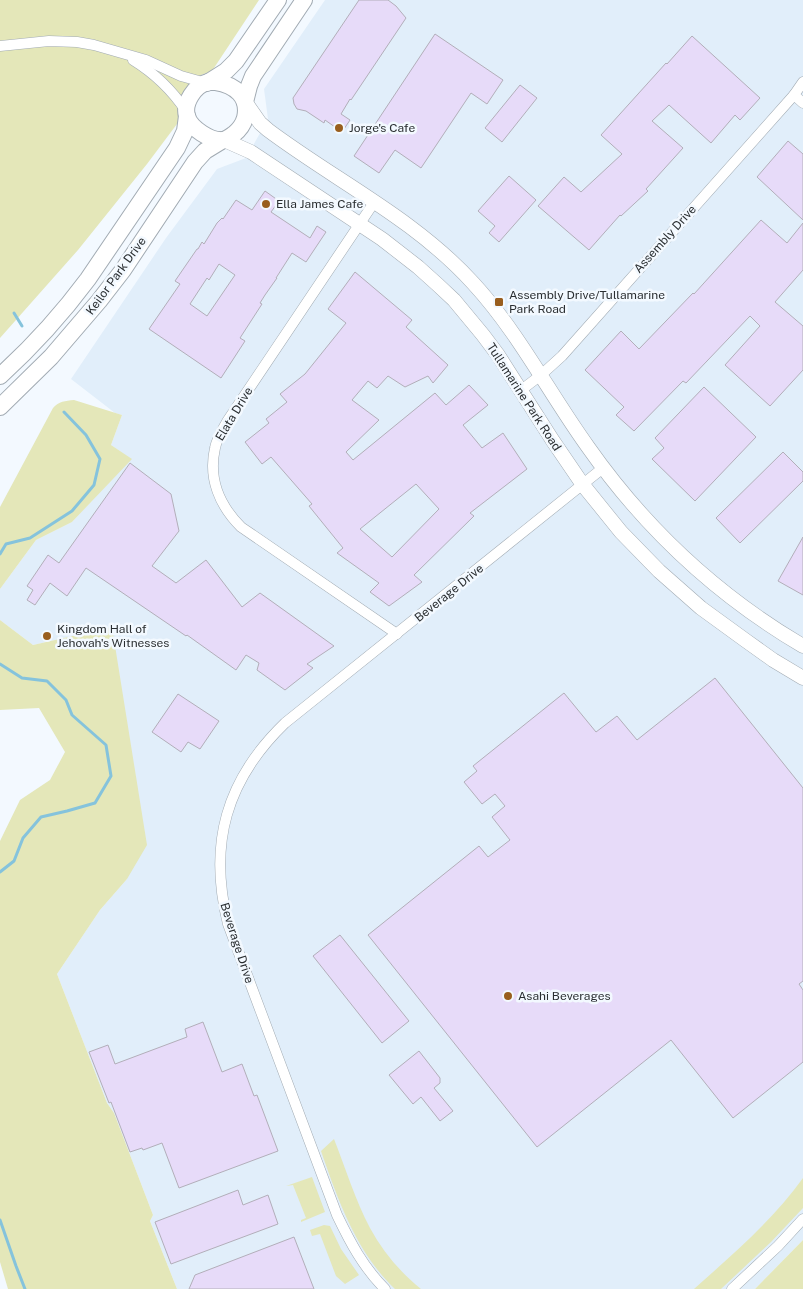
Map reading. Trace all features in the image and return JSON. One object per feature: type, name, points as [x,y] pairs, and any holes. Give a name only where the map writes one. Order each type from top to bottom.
[{"type":"main road","points":[[278,0],[236,61],[220,75],[196,89],[192,94],[186,113],[190,122],[200,133],[211,138],[224,140],[241,127],[245,115],[247,91],[253,76],[304,0]]},
{"type":"main road","points":[[206,83],[220,82],[232,87],[240,93],[245,103]]},
{"type":"main road","name":"Keilor Park Drive","points":[[0,376],[53,322],[88,279],[177,148],[185,131],[186,113]]},
{"type":"main road","name":"Keilor Park Drive","points":[[0,407],[51,358],[85,319],[123,270],[195,162],[205,151],[224,140]]},
{"type":"street","points":[[0,46],[61,41],[94,45],[146,60],[181,76],[206,83]]},
{"type":"street","points":[[121,53],[153,73],[172,92],[186,113]]},
{"type":"street","name":"Assembly Drive","points":[[520,391],[562,356],[794,95],[803,82]]},
{"type":"street","points":[[794,95],[803,103]]},
{"type":"street","name":"Tullamarine Park Road","points":[[245,103],[268,130],[375,201],[426,238],[467,276],[503,318],[566,416],[604,468],[639,511],[686,560],[748,610],[803,646]]},
{"type":"street","name":"Tullamarine Park Road","points":[[224,140],[251,152],[388,243],[454,300],[498,356],[583,485],[621,532],[679,589],[724,625],[773,660],[803,678]]},
{"type":"street","name":"Elata Drive","points":[[375,201],[228,420],[215,449],[213,470],[220,500],[225,509],[241,527],[397,634]]},
{"type":"street","name":"Beverage Drive","points":[[384,1289],[363,1264],[349,1241],[337,1215],[228,924],[222,902],[220,880],[220,858],[226,818],[247,769],[262,748],[286,723],[604,468]]},
{"type":"street","points":[[732,1289],[778,1246],[803,1219]]},
{"type":"shaded area","points":[[325,0],[803,0],[803,1240],[755,1289],[177,1289],[150,1221],[153,1215],[114,1113],[107,1103],[57,974],[100,910],[127,879],[112,627],[33,645],[0,620],[0,589],[36,540],[72,522],[131,459],[111,445],[122,415],[115,413],[71,379],[166,238],[217,169],[246,158],[268,119],[264,89]]},
{"type":"green space","points":[[0,0],[259,0],[212,71],[201,75],[190,84],[186,90],[180,120],[147,164],[78,250],[0,338]]},
{"type":"green space","points":[[74,400],[122,415],[111,445],[132,459],[72,522],[36,540],[0,589],[0,507],[53,408],[65,401]]},
{"type":"green space","points":[[0,620],[33,645],[112,627],[147,845],[127,879],[100,910],[57,974],[107,1103],[114,1113],[153,1215],[150,1221],[177,1289],[8,1289],[0,1262],[0,841],[20,800],[50,780],[65,752],[39,708],[0,710]]},
{"type":"green space","points":[[334,1139],[360,1207],[375,1237],[392,1261],[421,1289],[395,1289],[369,1259],[359,1242],[334,1188],[321,1151]]},
{"type":"green space","points":[[312,1177],[325,1212],[301,1222],[301,1220],[306,1218],[293,1185],[286,1186]]},
{"type":"green space","points":[[803,1178],[803,1208],[771,1242],[721,1289],[694,1289],[765,1223]]},
{"type":"green space","points":[[324,1225],[330,1226],[341,1249],[359,1275],[345,1284],[336,1276],[320,1234],[312,1236],[310,1230]]},
{"type":"green space","points":[[803,1240],[803,1289],[755,1289]]},
{"type":"building","points":[[359,0],[388,0],[406,18],[341,114],[350,120],[342,132],[325,120],[324,123],[306,111],[297,109],[293,98]]},
{"type":"building","points":[[435,34],[503,80],[487,104],[471,93],[421,168],[395,150],[379,173],[354,156]]},
{"type":"building","points":[[692,36],[760,98],[740,120],[735,115],[711,143],[669,105],[652,121],[683,148],[646,189],[648,191],[620,215],[589,250],[538,206],[564,177],[581,192],[622,154],[601,135]]},
{"type":"building","points":[[520,85],[537,98],[502,142],[485,128]]},
{"type":"building","points":[[788,141],[803,154],[803,220],[757,177]]},
{"type":"building","points":[[509,176],[536,200],[499,242],[489,233],[495,226],[478,211]]},
{"type":"building","points":[[265,191],[279,201],[271,212],[310,238],[317,226],[326,232],[306,262],[292,253],[240,338],[245,341],[221,378],[149,329],[180,284],[175,281],[202,242],[204,244],[217,223],[223,219],[236,200],[252,210]],"holes":[[[219,264],[235,275],[207,316],[190,304]]]},
{"type":"building","points":[[761,220],[787,243],[803,223],[803,270],[775,302],[803,326],[803,370],[770,406],[725,365],[760,326],[750,316],[686,383],[683,381],[634,431],[616,415],[624,407],[585,370],[621,331],[639,349],[694,294]]},
{"type":"building","points":[[355,272],[412,320],[406,327],[448,365],[433,383],[428,376],[405,387],[388,376],[377,388],[368,381],[352,400],[379,420],[346,452],[353,460],[435,393],[446,405],[469,385],[488,405],[463,425],[482,448],[503,433],[527,469],[470,513],[474,516],[414,575],[422,582],[389,606],[370,592],[379,583],[337,553],[343,548],[309,506],[312,504],[271,457],[262,464],[245,442],[269,423],[266,419],[287,402],[280,394],[305,374],[346,323],[328,309]],"holes":[[[416,484],[439,509],[392,557],[360,529]]]},
{"type":"building","points":[[704,387],[756,437],[695,501],[652,459],[664,448],[655,438]]},
{"type":"building","points":[[783,452],[803,472],[803,481],[740,543],[716,518]]},
{"type":"building","points":[[130,463],[171,494],[179,531],[152,566],[176,583],[206,560],[242,607],[260,593],[334,646],[307,664],[313,668],[285,690],[257,670],[259,663],[246,655],[236,670],[86,568],[67,596],[50,583],[35,605],[27,600],[33,590],[27,586],[48,555],[59,563]]},
{"type":"building","points":[[803,537],[803,595],[778,581]]},
{"type":"building","points":[[715,678],[803,788],[803,981],[799,984],[803,990],[803,1062],[733,1118],[671,1040],[537,1147],[368,935],[479,846],[488,857],[510,840],[492,817],[505,806],[495,794],[482,804],[464,782],[477,771],[473,766],[564,693],[596,732],[617,716],[637,740]]},
{"type":"building","points":[[178,694],[219,721],[200,749],[188,742],[181,752],[152,732]]},
{"type":"building","points":[[340,935],[409,1021],[382,1043],[313,956]]},
{"type":"building","points":[[203,1022],[222,1072],[242,1064],[254,1096],[257,1095],[278,1151],[179,1188],[162,1143],[143,1150],[142,1148],[130,1152],[89,1052],[108,1045],[115,1064],[187,1037],[185,1029]]},
{"type":"building","points":[[419,1051],[440,1078],[440,1083],[434,1088],[453,1111],[440,1121],[421,1097],[413,1104],[389,1075]]},
{"type":"building","points":[[238,1190],[243,1205],[268,1195],[278,1224],[171,1264],[155,1222]]},
{"type":"building","points":[[294,1237],[314,1289],[189,1289],[195,1275]]},
{"type":"waterway","points":[[14,313],[22,326]]},
{"type":"waterway","points":[[0,554],[6,544],[30,538],[72,511],[94,485],[100,459],[86,435],[64,412]]},
{"type":"waterway","points":[[0,664],[22,678],[47,681],[66,700],[72,715],[106,745],[111,776],[95,803],[41,817],[23,838],[14,861],[0,872]]},
{"type":"waterway","points":[[0,1220],[25,1289]]},
{"type":"place","name":"Jorge's Cafe","points":[[339,128]]},
{"type":"place","name":"Ella James Cafe","points":[[266,204]]},
{"type":"place","name":"Assembly Drive/Tullamarine Park Road","points":[[499,302]]},
{"type":"place","name":"Kingdom Hall of Jehovah's Witnesses","points":[[47,636]]},
{"type":"place","name":"Asahi Beverages","points":[[508,996]]}]
